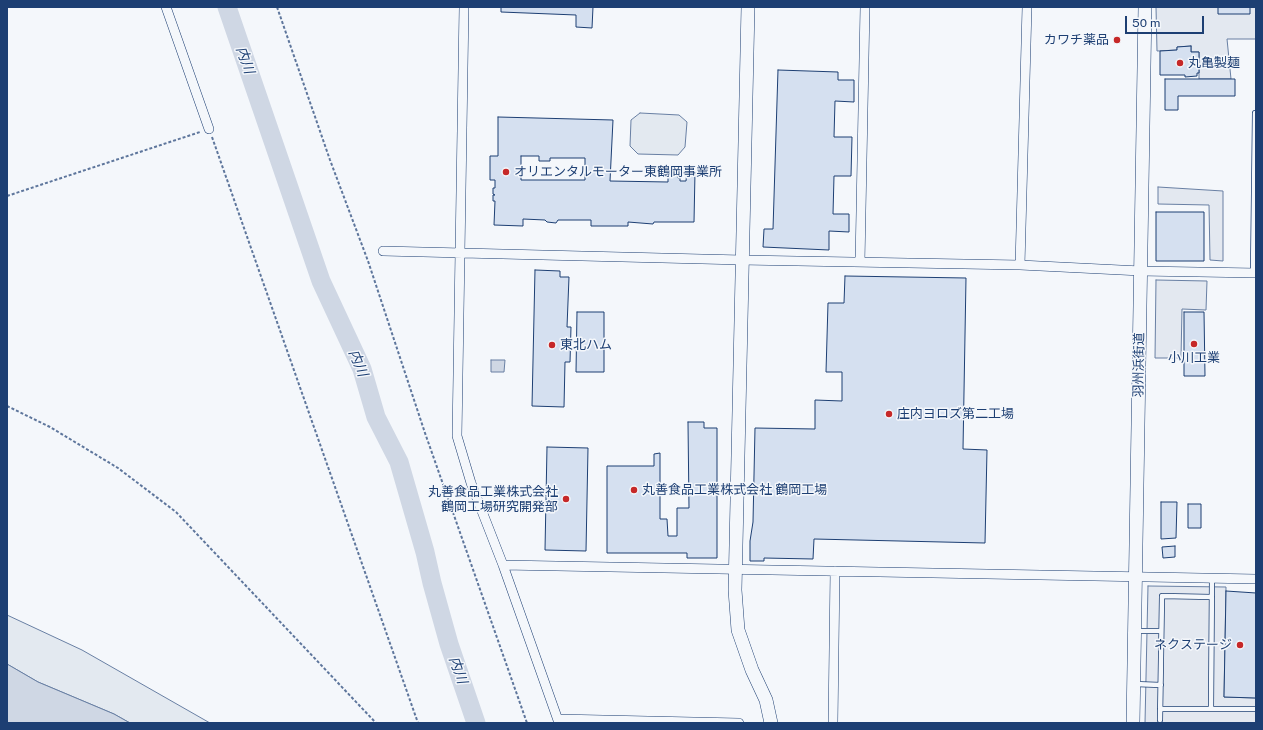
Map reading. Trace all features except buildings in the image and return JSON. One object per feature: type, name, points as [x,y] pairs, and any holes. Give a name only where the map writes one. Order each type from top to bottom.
[{"type":"street","points":[[166,7],[208,129]]},
{"type":"street","points":[[464,7],[457,436],[471,483],[558,721],[739,723]]},
{"type":"street","points":[[748,7],[735,590],[738,630],[750,665],[766,700],[771,723]]},
{"type":"street","points":[[860,262],[865,7]]},
{"type":"street","points":[[1020,265],[1028,7]]},
{"type":"street","name":"羽州浜街道","points":[[1133,723],[1145,7]]},
{"type":"street","points":[[383,251],[459,254],[1020,265],[1140,271],[1255,273]]},
{"type":"street","points":[[502,565],[1256,579]]},
{"type":"street","points":[[833,723],[835,571]]},
{"type":"lane","points":[[1255,113],[1255,273]]},
{"type":"lane","points":[[1211,709],[1212,578]]},
{"type":"lane","points":[[1160,720],[1162,596],[1212,597]]},
{"type":"lane","points":[[1135,631],[1161,631]]},
{"type":"lane","points":[[1134,684],[1161,685]]},
{"type":"lane","points":[[1160,709],[1256,710]]},
{"type":"path","points":[[277,7],[330,160],[368,261],[425,433],[527,723]]},
{"type":"path","points":[[7,196],[208,129],[418,723]]},
{"type":"path","points":[[7,406],[50,427],[118,468],[176,512],[376,723]]},
{"type":"shaded area","points":[[1156,7],[1256,7],[1256,39],[1227,39],[1231,79],[1199,79],[1199,52],[1191,52],[1191,46],[1177,47],[1177,50],[1157,51]]},
{"type":"shaded area","points":[[640,113],[679,115],[687,122],[685,147],[678,155],[638,154],[630,146],[631,120]]},
{"type":"shaded area","points":[[1158,187],[1223,191],[1223,261],[1210,260],[1209,205],[1158,204]]},
{"type":"shaded area","points":[[1156,280],[1207,281],[1206,310],[1182,309],[1181,358],[1155,358]]},
{"type":"shaded area","points":[[491,360],[505,360],[504,372],[491,372]]},
{"type":"shaded area","points":[[1148,586],[1226,587],[1224,697],[1256,698],[1256,723],[1145,723]]},
{"type":"shaded area","points":[[7,615],[82,650],[210,723],[130,723],[114,714],[38,682],[7,664]]},
{"type":"shaded area","points":[[7,664],[38,682],[114,714],[130,723],[7,723]]},
{"type":"waterway","name":"内川","points":[[227,7],[321,281],[362,369],[376,417],[399,462],[425,552],[449,644],[476,723]]},
{"type":"place","name":"カワチ薬品","points":[[1117,40]]},
{"type":"place","name":"丸亀製麺","points":[[1180,63]]},
{"type":"place","name":"オリエンタルモーター東鶴岡事業所","points":[[506,172]]},
{"type":"place","name":"小川工業","points":[[1194,344]]},
{"type":"place","name":"東北ハム","points":[[552,345]]},
{"type":"place","name":"庄内ヨロズ第二工場","points":[[889,414]]},
{"type":"place","name":"丸善食品工業株式会社 鶴岡工場","points":[[634,490]]},
{"type":"place","name":"丸善食品工業株式会社 鶴岡工場研究開発部","points":[[566,499]]},
{"type":"place","name":"ネクステージ","points":[[1240,645]]}]
